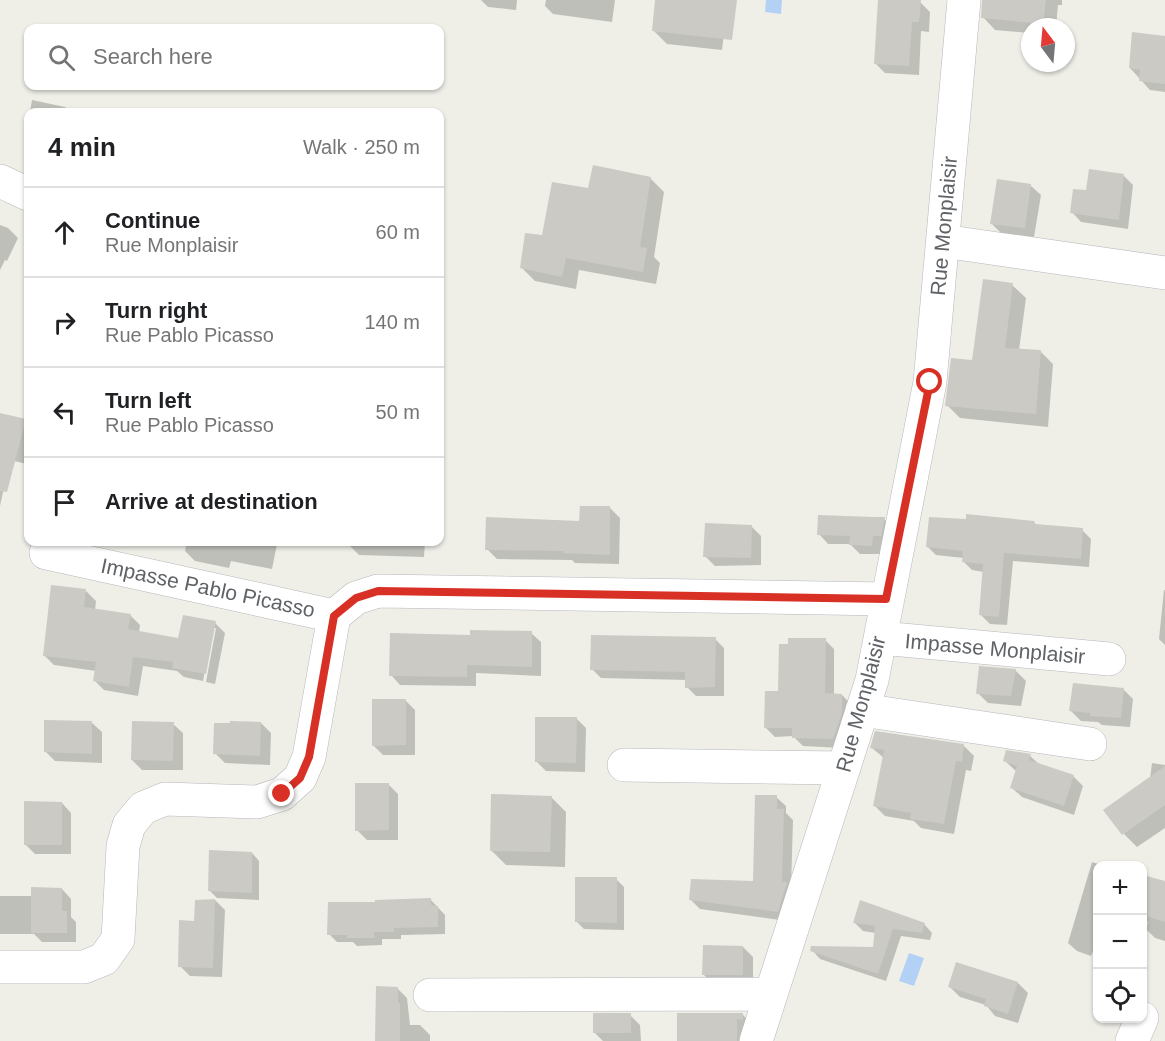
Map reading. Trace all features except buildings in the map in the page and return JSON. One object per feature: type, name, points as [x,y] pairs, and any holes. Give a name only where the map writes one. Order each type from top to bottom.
[{"type":"street","name":"Rue Monplaisir","points":[[756,1041],[872,680],[930,382],[964,0]]},
{"type":"street","points":[[0,181],[24,192]]},
{"type":"street","points":[[943,241],[1165,273]]},
{"type":"street","name":"Impasse Pablo Picasso","points":[[46,553],[334,616]]},
{"type":"street","points":[[0,967],[84,968],[104,959],[118,939],[123,846],[129,825],[143,808],[165,799],[257,802],[282,794],[300,778],[309,757],[334,616],[356,598],[378,591],[886,599]]},
{"type":"street","name":"Impasse Monplaisir","points":[[880,638],[1109,659]]},
{"type":"street","points":[[862,710],[1090,744]]},
{"type":"street","points":[[624,765],[844,768]]},
{"type":"street","points":[[429,995],[771,994]]},
{"type":"street","points":[[1132,1041],[1140,1023]]},
{"type":"water","points":[[766,0],[782,0],[781,14],[765,12]]},
{"type":"water","points":[[909,953],[924,958],[914,986],[899,981]]},
{"type":"route","points":[[282,794],[300,778],[309,757],[334,616],[356,598],[378,591],[886,599],[930,382]]}]
